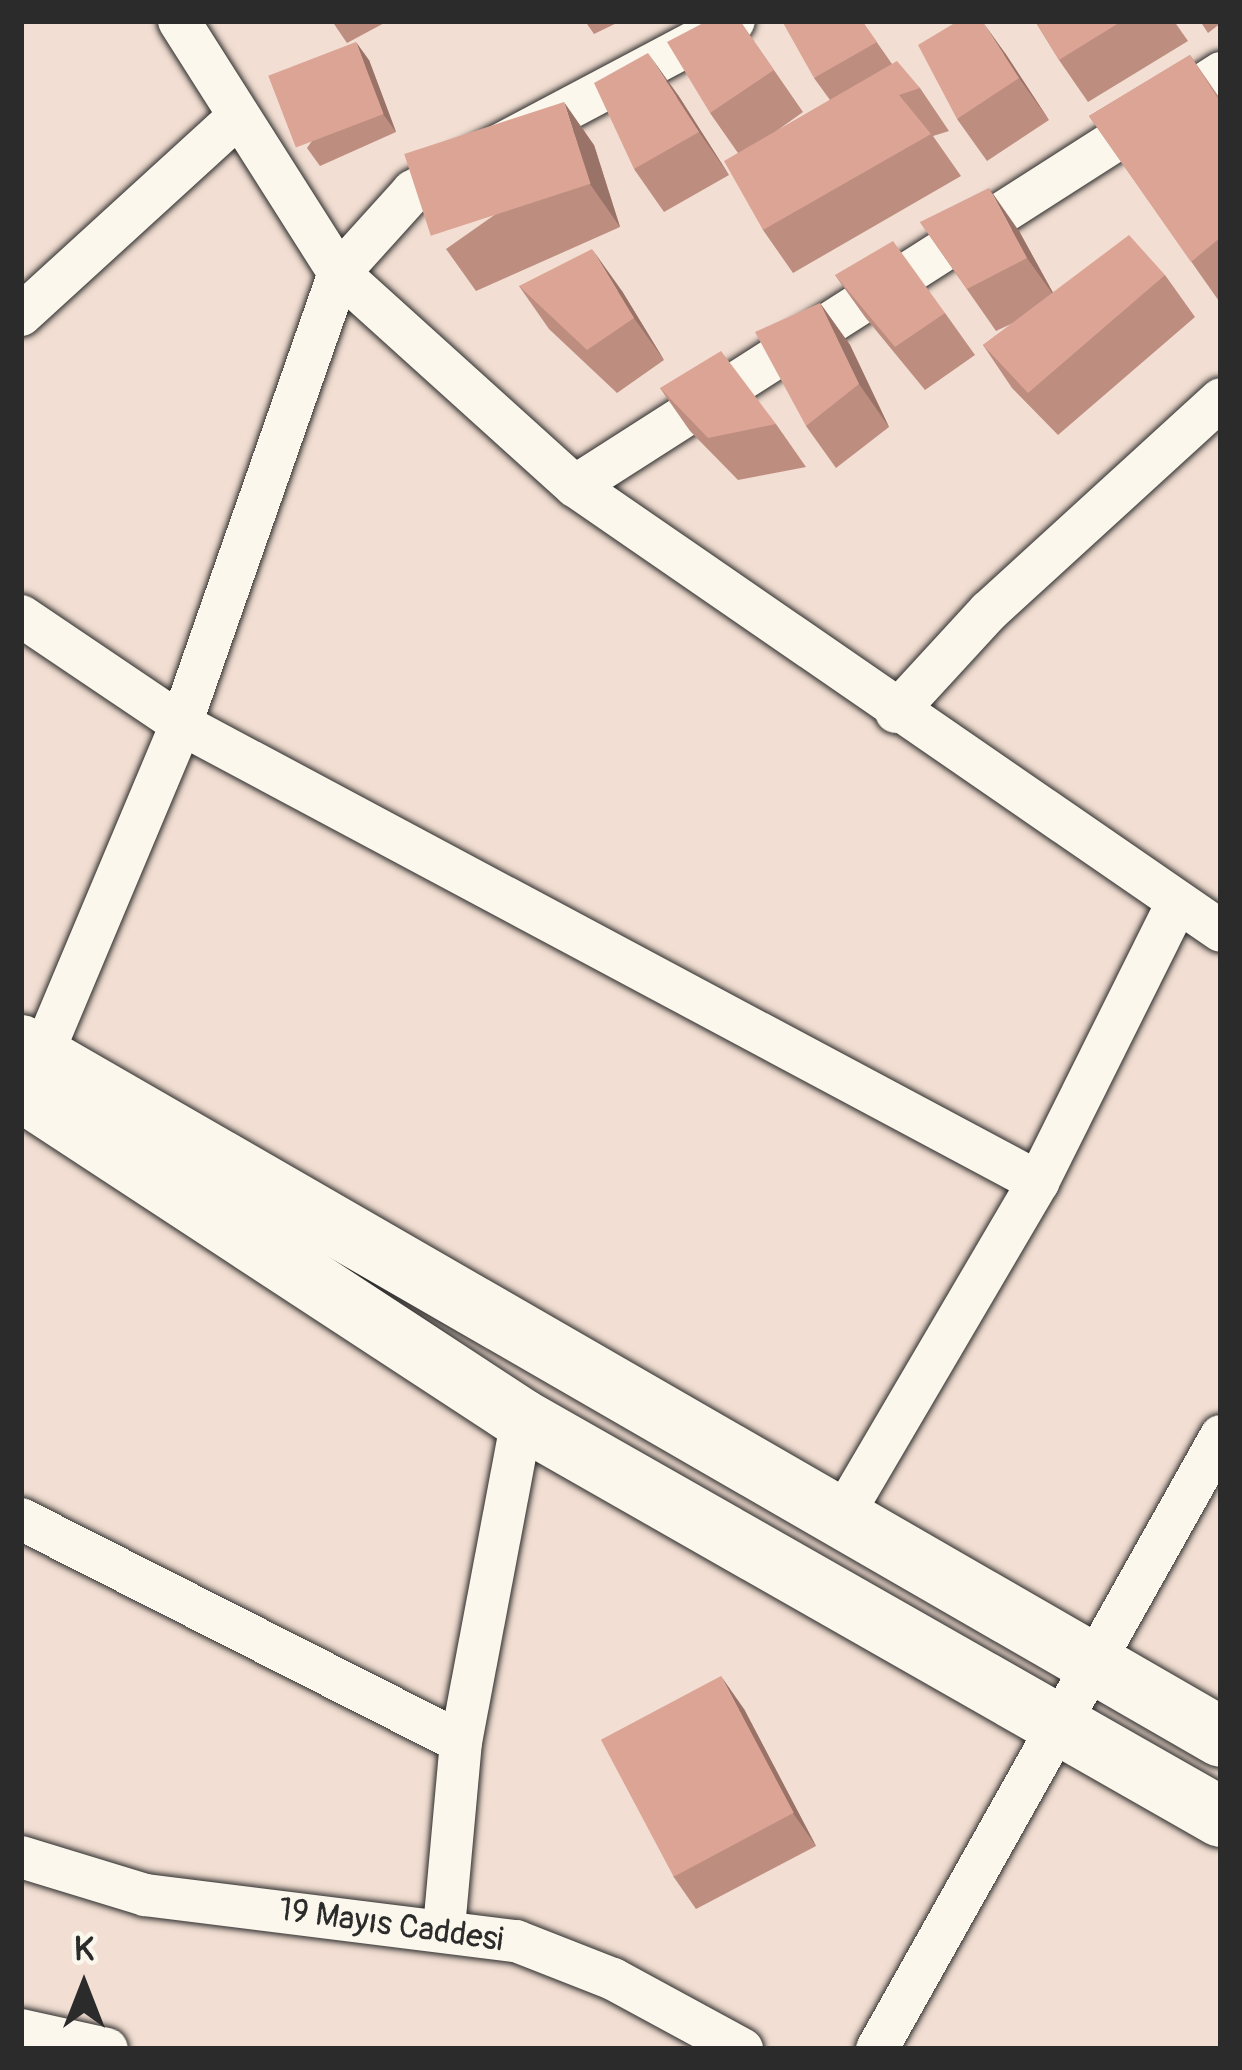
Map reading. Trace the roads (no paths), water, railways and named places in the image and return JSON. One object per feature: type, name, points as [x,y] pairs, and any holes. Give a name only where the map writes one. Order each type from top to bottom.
[{"type":"main road","points":[[26,1078],[522,1419],[1221,1817]]},
{"type":"main road","points":[[26,1078],[841,1518],[1221,1737]]},
{"type":"street","points":[[179,21],[236,119],[339,273],[575,486],[896,712],[1221,931]]},
{"type":"street","points":[[26,1078],[181,724],[339,273],[413,191],[734,21]]},
{"type":"street","points":[[575,486],[1221,73]]},
{"type":"street","points":[[21,315],[236,119]]},
{"type":"street","points":[[896,712],[989,611],[1221,399]]},
{"type":"street","points":[[21,616],[181,724],[1038,1182]]},
{"type":"street","points":[[841,1518],[1038,1182],[1177,902]]},
{"type":"street","points":[[444,1928],[461,1742],[522,1419]]},
{"type":"street","points":[[877,2049],[1089,1661],[1221,1436]]},
{"type":"street","points":[[21,1519],[461,1742]]},
{"type":"street","name":"19 Mayıs Caddesi","points":[[21,1857],[145,1894],[444,1928],[516,1941],[613,1979],[742,2049]]},
{"type":"street","points":[[21,2030],[107,2049]]}]
